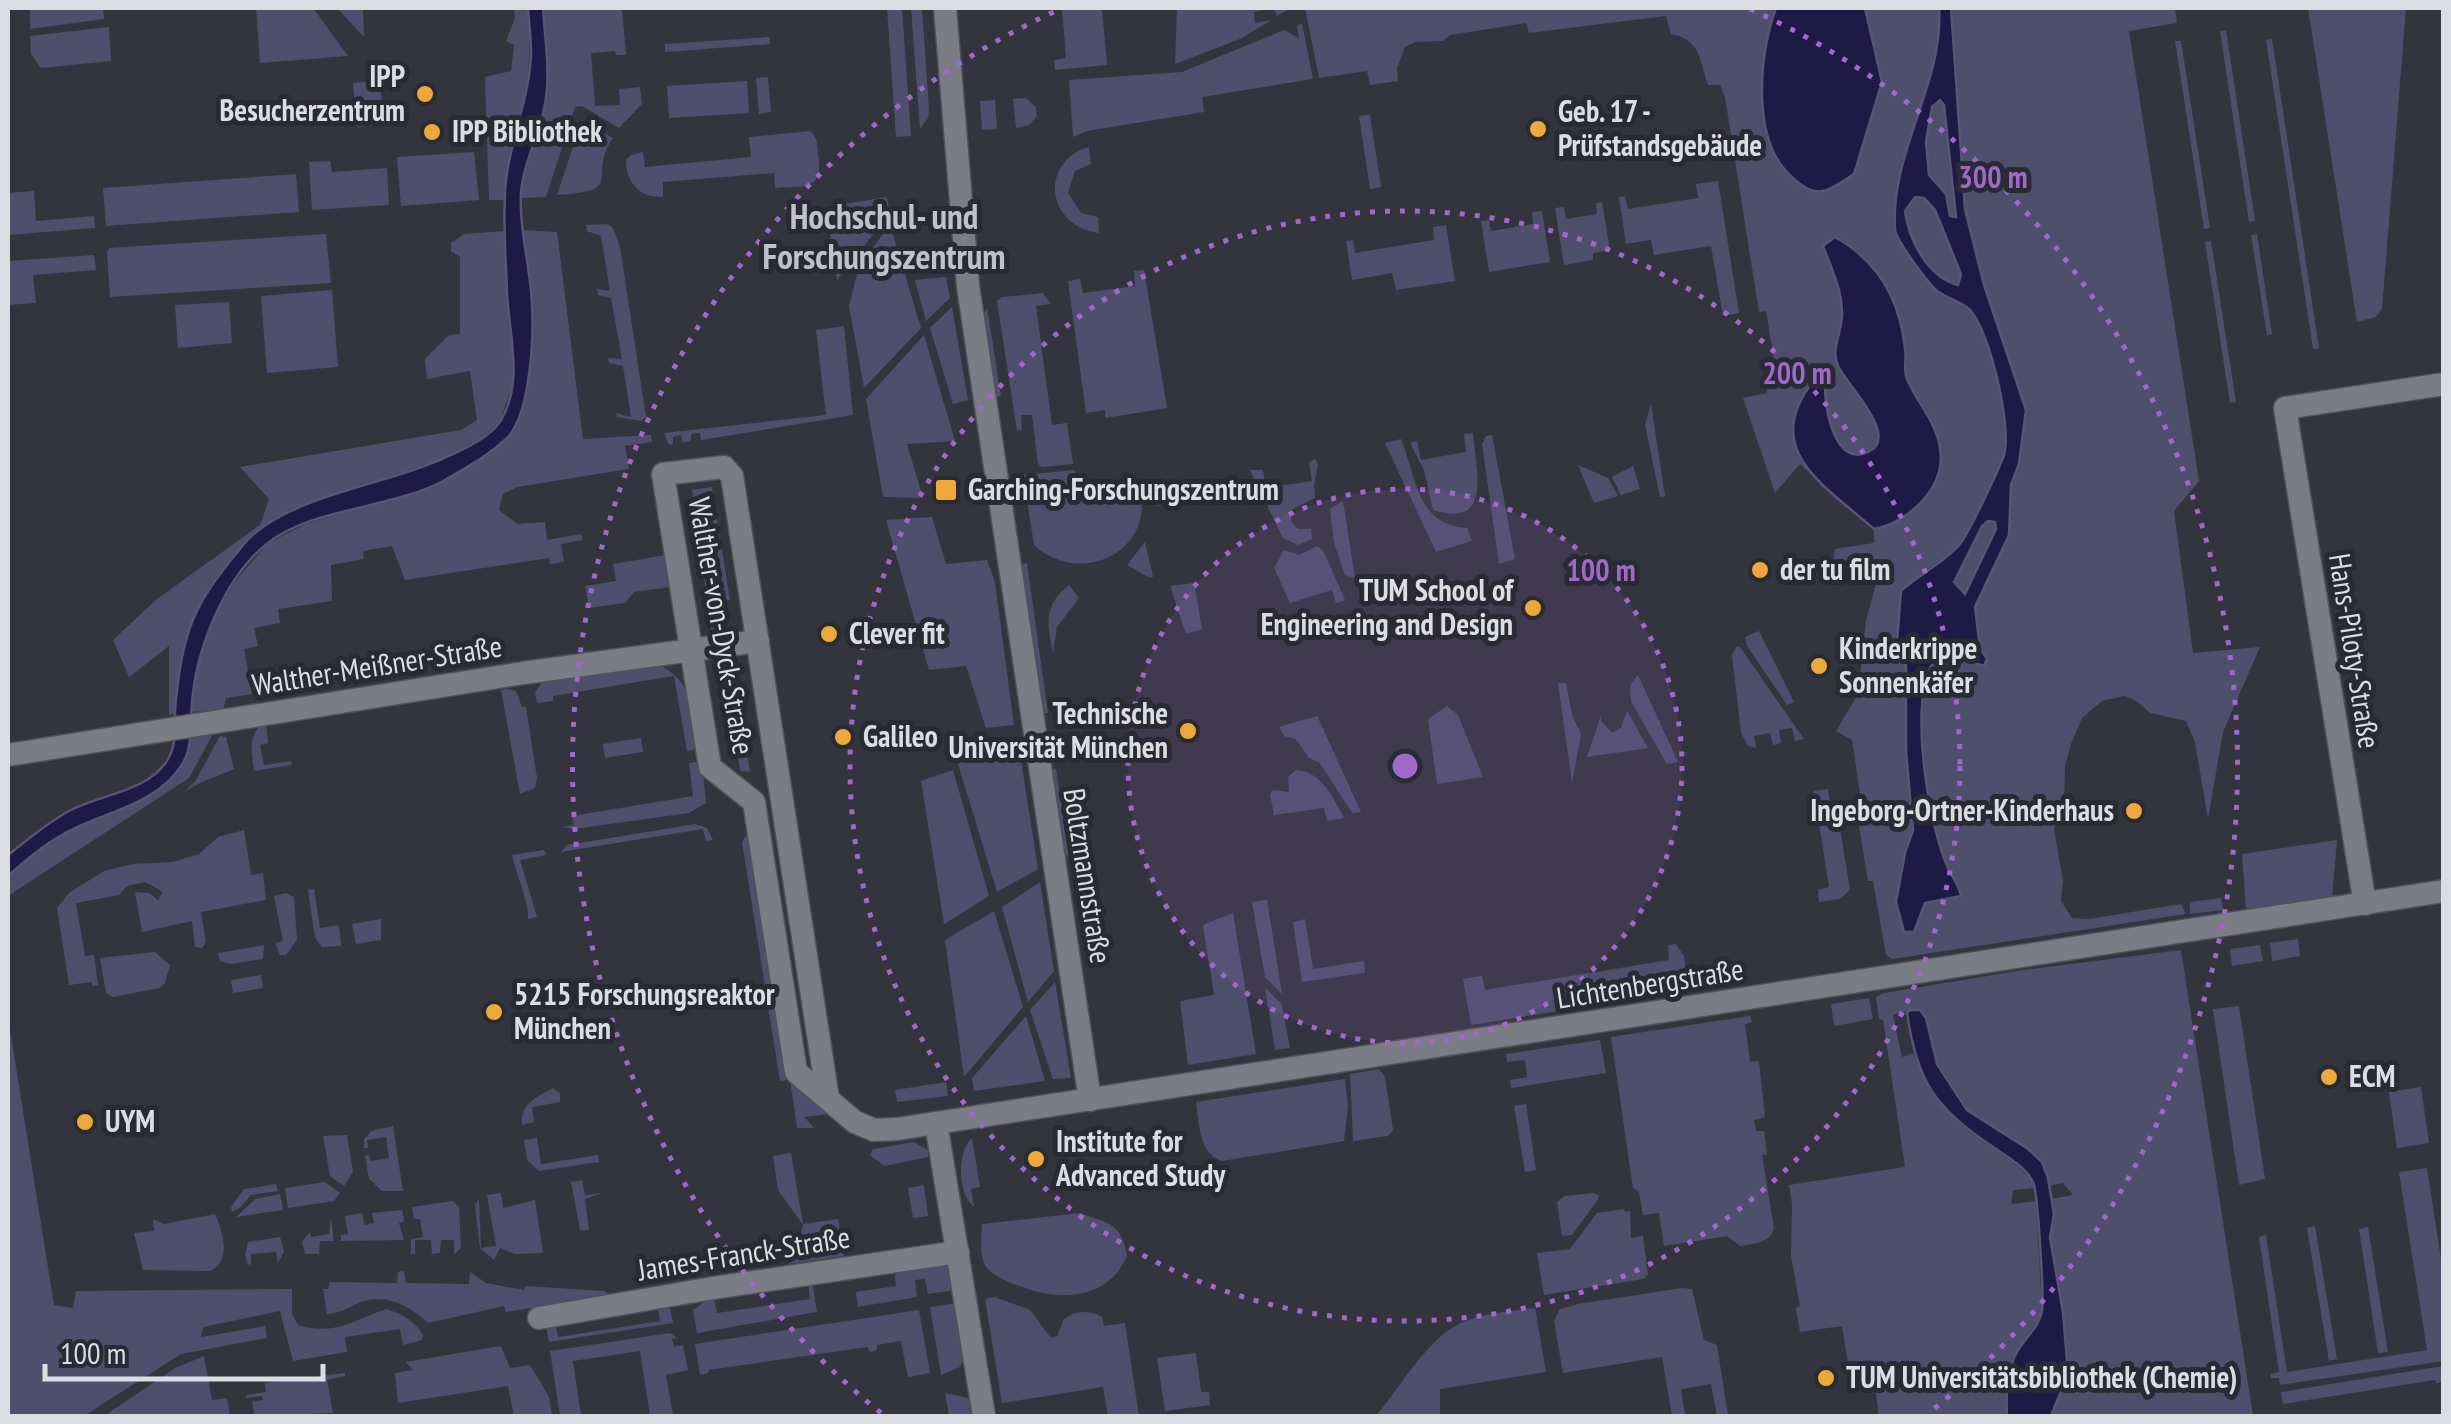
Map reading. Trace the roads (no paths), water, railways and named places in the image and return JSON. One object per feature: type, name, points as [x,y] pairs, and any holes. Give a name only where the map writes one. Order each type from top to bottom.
[{"type":"street","name":"Boltzmannstraße","points":[[945,8],[968,286],[1090,1100]]},
{"type":"street","name":"Hans-Piloty-Straße","points":[[2365,904],[2285,408],[2444,384]]},
{"type":"street","name":"Walther-von-Dyck-Straße","points":[[828,1098],[736,488],[724,467],[663,474],[710,767],[754,802],[796,1072],[846,1116],[866,1128]]},
{"type":"street","name":"Walther-Meißner-Straße","points":[[8,755],[758,642]]},
{"type":"street","name":"Lichtenbergstraße","points":[[866,1128],[882,1130],[1090,1100],[2444,891]]},
{"type":"street","points":[[936,1123],[984,1416]]},
{"type":"street","name":"James-Franck-Straße","points":[[539,1318],[958,1252]]},
{"type":"waterway","points":[[1815,373],[1815,379]]},
{"type":"place","name":"IPP Besucherzentrum","points":[[425,94]]},
{"type":"place","name":"Geb. 17 - Prüfstandsgebäude","points":[[1538,129]]},
{"type":"place","name":"IPP Bibliothek","points":[[432,132]]},
{"type":"place","name":"Garching-Forschungszentrum","points":[[946,490]]},
{"type":"place","name":"der tu film","points":[[1760,570]]},
{"type":"place","name":"TUM School of Engineering and Design","points":[[1533,608]]},
{"type":"place","name":"Clever fit","points":[[829,634]]},
{"type":"place","name":"Kinderkrippe Sonnenkäfer","points":[[1819,666]]},
{"type":"place","name":"Technische Universität München","points":[[1188,731]]},
{"type":"place","name":"Galileo","points":[[843,737]]},
{"type":"place","name":"Ingeborg-Ortner-Kinderhaus","points":[[2134,811]]},
{"type":"place","name":"5215 Forschungsreaktor München","points":[[494,1012]]},
{"type":"place","name":"ECM","points":[[2329,1077]]},
{"type":"place","name":"UYM","points":[[85,1122]]},
{"type":"place","name":"Institute for Advanced Study","points":[[1036,1159]]},
{"type":"place","name":"TUM Universitätsbibliothek (Chemie)","points":[[1826,1378]]},
{"type":"district","name":"Hochschul- und Forschungszentrum","points":[[884,237]]}]
